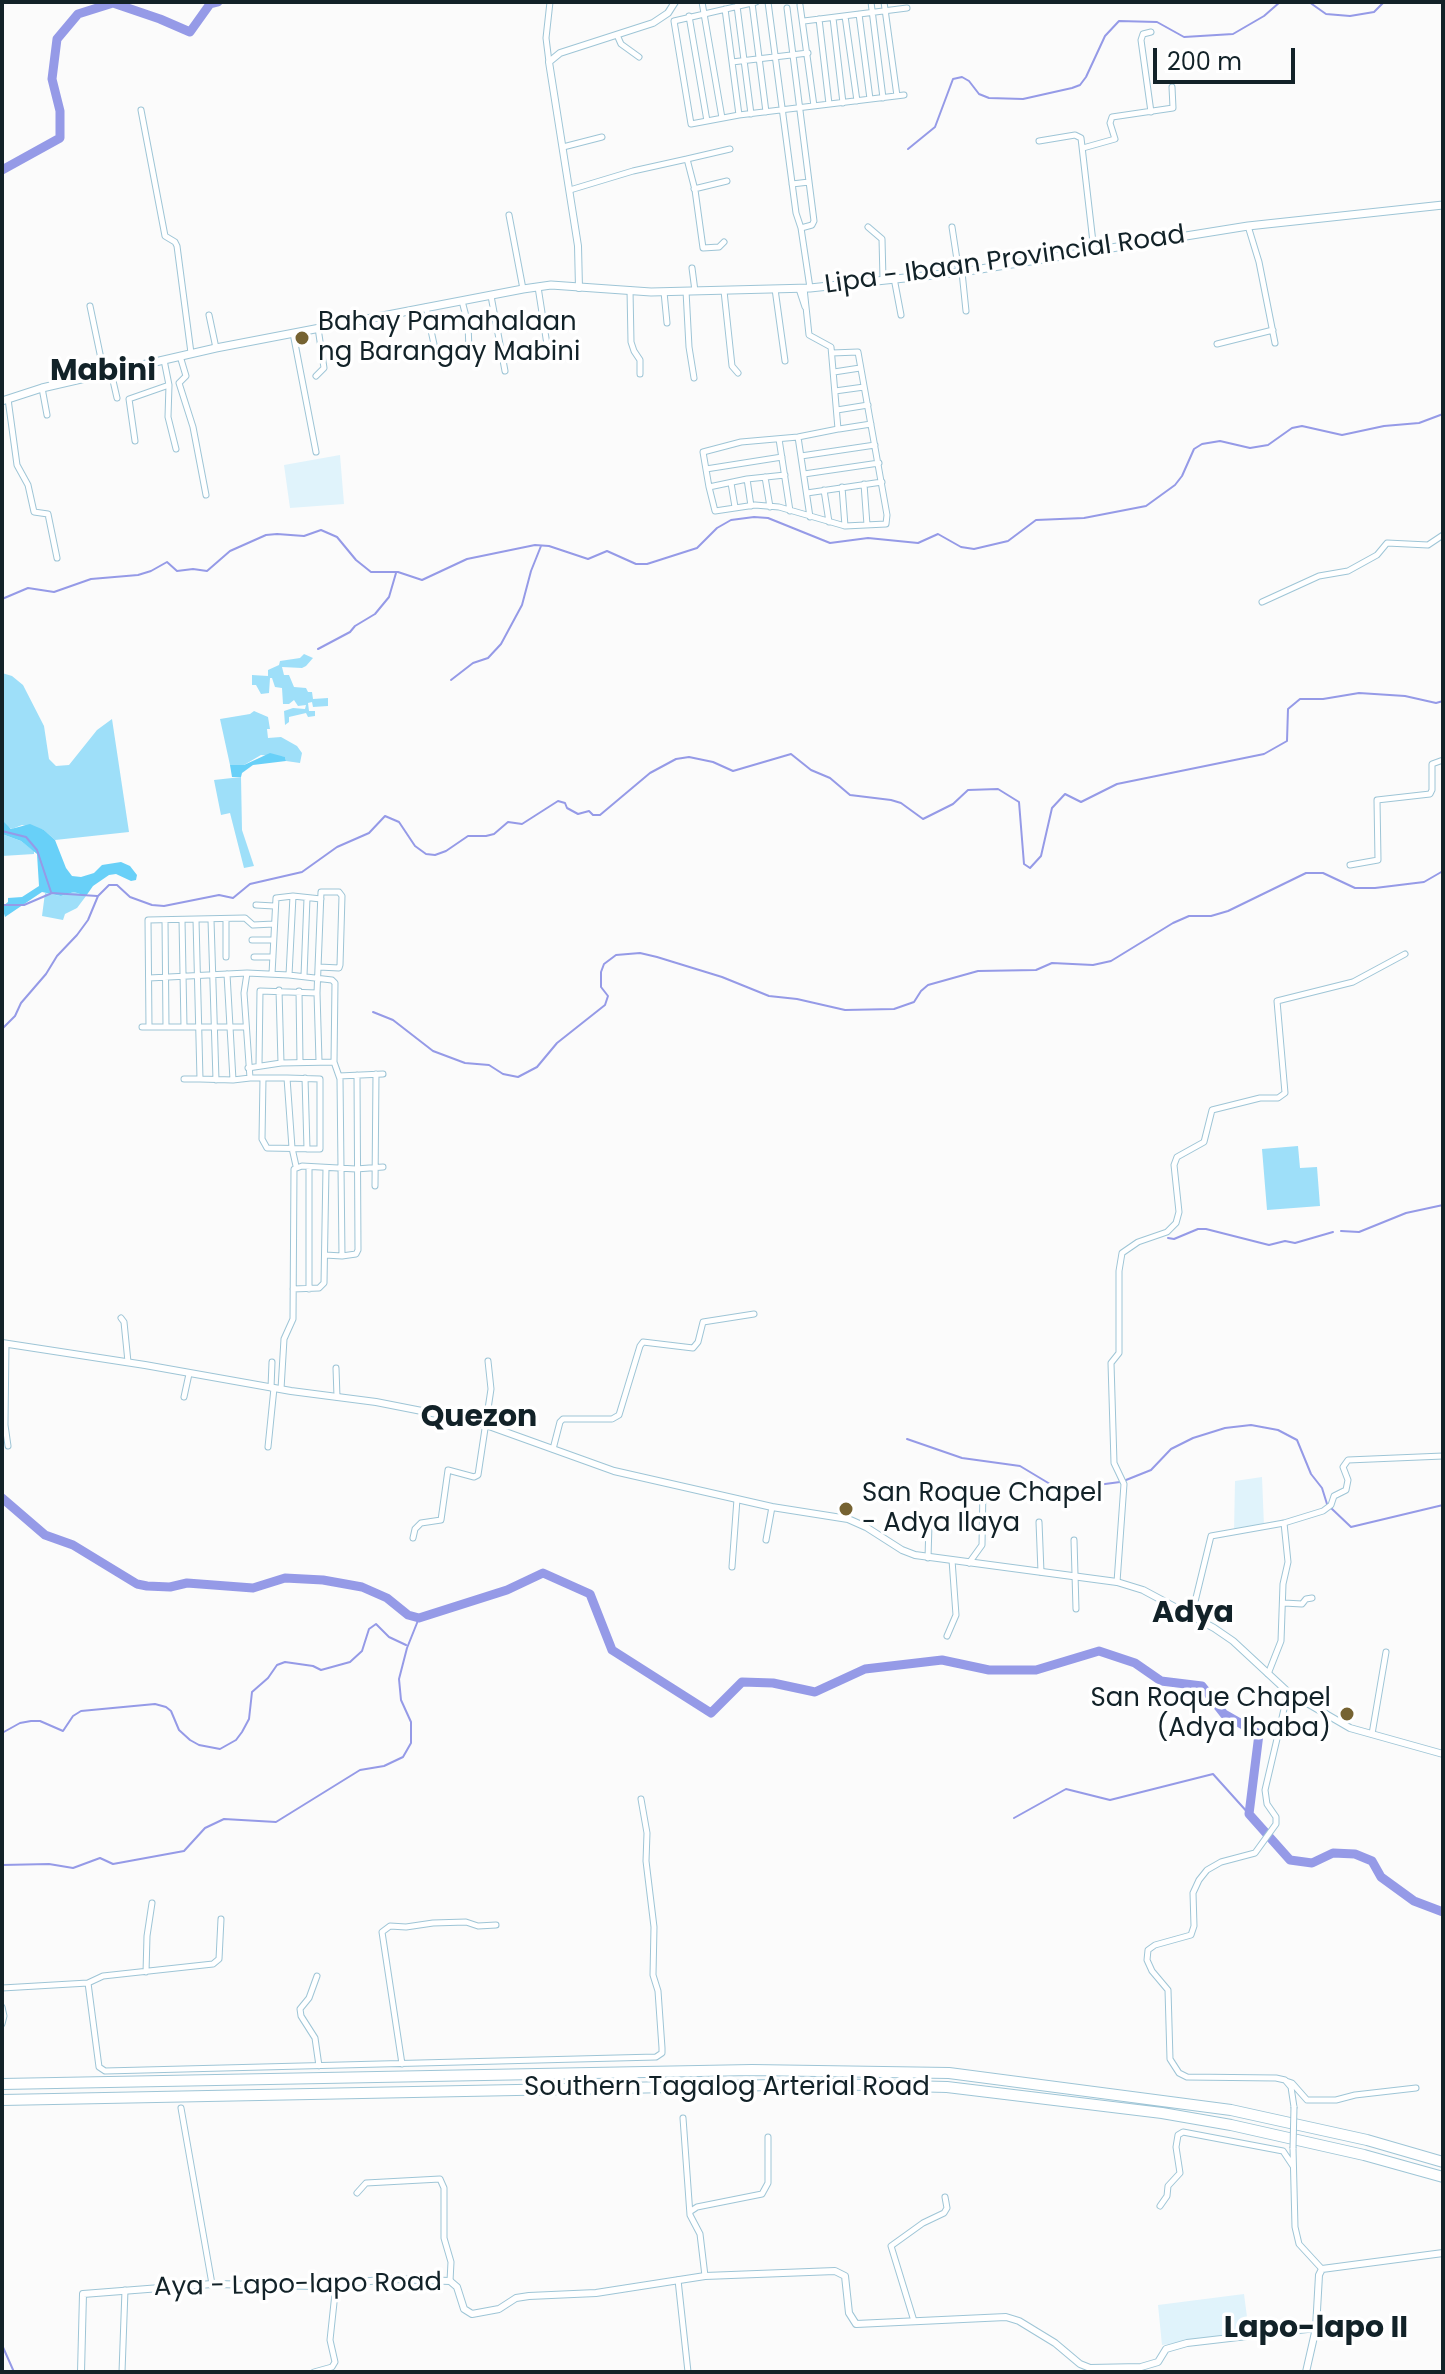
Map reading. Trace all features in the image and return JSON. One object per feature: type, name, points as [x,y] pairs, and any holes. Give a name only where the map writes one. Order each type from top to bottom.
[{"type":"highway","name":"Southern Tagalog Arterial Road","points":[[2,2084],[752,2070],[949,2073],[1231,2110],[1367,2140],[1443,2162]]},
{"type":"highway","name":"Southern Tagalog Arterial Road","points":[[2,2100],[825,2084],[947,2087],[1162,2113],[1231,2125],[1364,2155],[1443,2177]]},
{"type":"main road","name":"Lipa - Ibaan Provincial Road","points":[[5,400],[42,388],[191,353],[551,285],[664,291],[803,290],[960,273],[1248,226],[1443,205]]},
{"type":"street","points":[[550,2],[546,38],[578,246],[579,288]]},
{"type":"street","points":[[549,62],[560,53],[660,20],[675,2]]},
{"type":"street","points":[[702,2],[722,118]]},
{"type":"street","points":[[766,112],[754,2],[676,19],[674,23],[691,124],[739,115],[751,114],[829,104],[843,103],[870,99],[900,96],[884,2]]},
{"type":"street","points":[[768,2],[796,213],[808,275],[803,290],[805,307],[810,337],[831,346],[838,429]]},
{"type":"street","points":[[871,2],[883,98]]},
{"type":"street","points":[[800,5],[814,106]]},
{"type":"street","points":[[737,6],[751,114]]},
{"type":"street","points":[[804,21],[886,11],[899,6],[907,8]]},
{"type":"street","points":[[787,8],[814,224],[801,228]]},
{"type":"street","points":[[725,9],[739,115]]},
{"type":"street","points":[[859,14],[870,99]]},
{"type":"street","points":[[689,16],[707,121]]},
{"type":"street","points":[[845,16],[857,101]]},
{"type":"street","points":[[833,18],[843,103]]},
{"type":"street","points":[[819,19],[829,104]]},
{"type":"street","points":[[1151,32],[1143,34],[1141,44],[1151,112]]},
{"type":"street","points":[[617,35],[621,44],[639,57]]},
{"type":"street","points":[[732,62],[808,53]]},
{"type":"street","points":[[1083,148],[1115,139],[1110,123],[1112,117],[1173,108],[1172,87]]},
{"type":"street","points":[[141,110],[165,236],[177,246],[191,353]]},
{"type":"street","points":[[1039,141],[1079,135],[1094,251]]},
{"type":"street","points":[[563,147],[602,137]]},
{"type":"street","points":[[570,190],[633,171],[730,149]]},
{"type":"street","points":[[687,159],[703,248],[719,247],[724,242]]},
{"type":"street","points":[[694,189],[727,181]]},
{"type":"street","points":[[792,184],[809,182]]},
{"type":"street","points":[[509,215],[523,289]]},
{"type":"street","points":[[1248,226],[1259,262],[1275,343]]},
{"type":"street","points":[[868,227],[882,239],[883,279]]},
{"type":"street","points":[[952,227],[966,311]]},
{"type":"street","points":[[692,268],[689,347],[694,378]]},
{"type":"street","points":[[894,278],[901,315]]},
{"type":"street","points":[[538,287],[548,351]]},
{"type":"street","points":[[775,289],[785,361]]},
{"type":"street","points":[[630,290],[631,342],[640,360],[640,374]]},
{"type":"street","points":[[664,291],[667,323]]},
{"type":"street","points":[[724,291],[732,366],[738,373]]},
{"type":"street","points":[[491,295],[505,371]]},
{"type":"street","points":[[461,300],[468,324],[469,350]]},
{"type":"street","points":[[90,306],[117,398]]},
{"type":"street","points":[[426,307],[435,349]]},
{"type":"street","points":[[209,315],[216,348]]},
{"type":"street","points":[[316,376],[324,368],[318,327]]},
{"type":"street","points":[[1217,344],[1273,330]]},
{"type":"street","points":[[293,332],[316,452]]},
{"type":"street","points":[[832,353],[858,350],[879,463],[886,524],[845,526],[770,507],[735,507],[714,511],[702,451],[741,442],[798,437],[871,424]]},
{"type":"street","points":[[180,356],[186,376],[179,383],[193,427],[206,495]]},
{"type":"street","points":[[164,360],[169,385],[168,417],[176,449]]},
{"type":"street","points":[[834,372],[860,368]]},
{"type":"street","points":[[135,441],[129,399],[169,385]]},
{"type":"street","points":[[835,391],[864,387]]},
{"type":"street","points":[[42,388],[47,415]]},
{"type":"street","points":[[5,400],[19,471],[28,485],[34,512],[48,514],[57,558]]},
{"type":"street","points":[[837,410],[868,405]]},
{"type":"street","points":[[798,437],[810,517]]},
{"type":"street","points":[[779,439],[790,511]]},
{"type":"street","points":[[801,456],[875,445]]},
{"type":"street","points":[[706,469],[782,457]]},
{"type":"street","points":[[804,474],[879,463]]},
{"type":"street","points":[[709,487],[785,475]]},
{"type":"street","points":[[765,477],[770,507]]},
{"type":"street","points":[[747,479],[751,506]]},
{"type":"street","points":[[807,493],[882,482]]},
{"type":"street","points":[[731,483],[735,507]]},
{"type":"street","points":[[864,484],[867,525]]},
{"type":"street","points":[[842,487],[845,526]]},
{"type":"street","points":[[824,490],[829,522]]},
{"type":"street","points":[[1262,602],[1319,576],[1348,571],[1377,555],[1387,543],[1428,545],[1443,535]]},
{"type":"street","points":[[1350,865],[1378,860],[1377,800],[1430,794],[1432,764],[1443,760]]},
{"type":"street","points":[[319,967],[339,968],[340,965],[341,894],[322,891],[317,993],[319,1061]]},
{"type":"street","points":[[289,975],[293,896]]},
{"type":"street","points":[[272,974],[274,906],[277,897],[321,899]]},
{"type":"street","points":[[304,976],[307,897]]},
{"type":"street","points":[[256,905],[274,906]]},
{"type":"street","points":[[246,1027],[145,1027],[149,978],[145,920],[245,918],[253,925],[274,924]]},
{"type":"street","points":[[226,919],[226,957]]},
{"type":"street","points":[[165,920],[166,1027]]},
{"type":"street","points":[[182,920],[184,1027]]},
{"type":"street","points":[[196,920],[200,1079]]},
{"type":"street","points":[[211,920],[216,1080]]},
{"type":"street","points":[[252,940],[273,940]]},
{"type":"street","points":[[1117,1582],[1124,1484],[1114,1463],[1111,1363],[1119,1353],[1119,1271],[1122,1253],[1138,1242],[1167,1232],[1176,1223],[1179,1212],[1174,1165],[1177,1157],[1204,1142],[1212,1110],[1260,1098],[1281,1097],[1285,1093],[1277,1001],[1353,982],[1405,954]]},
{"type":"street","points":[[254,957],[273,957]]},
{"type":"street","points":[[149,978],[247,973],[304,976],[335,983],[334,1062],[339,1076],[342,1256]]},
{"type":"street","points":[[247,973],[244,979],[250,1078]]},
{"type":"street","points":[[227,974],[233,1080]]},
{"type":"street","points":[[279,990],[281,1063]]},
{"type":"street","points":[[259,1065],[260,991],[317,993]]},
{"type":"street","points":[[299,991],[300,1062]]},
{"type":"street","points":[[248,1068],[281,1063],[334,1062]]},
{"type":"street","points":[[339,1076],[380,1074],[375,1186]]},
{"type":"street","points":[[325,1255],[356,1254],[358,1250],[357,1075]]},
{"type":"street","points":[[184,1079],[216,1080],[250,1078],[263,1078],[305,1078],[320,1079],[322,1147],[267,1148],[263,1143],[263,1078]]},
{"type":"street","points":[[268,1447],[284,1339],[293,1319],[296,1166],[287,1078]]},
{"type":"street","points":[[305,1078],[307,1149]]},
{"type":"street","points":[[376,1138],[383,1138]]},
{"type":"street","points":[[375,1153],[383,1153]]},
{"type":"street","points":[[296,1166],[341,1169],[383,1167]]},
{"type":"street","points":[[309,1167],[309,1289]]},
{"type":"street","points":[[293,1289],[319,1288],[324,1283],[326,1168]]},
{"type":"street","points":[[553,1449],[563,1419],[612,1419],[619,1415],[643,1342],[693,1348],[698,1342],[703,1322],[754,1314]]},
{"type":"street","points":[[121,1318],[128,1362]]},
{"type":"street","points":[[8,1446],[4,1343],[376,1402],[486,1425],[614,1471],[772,1507],[848,1519],[902,1550],[928,1558],[1117,1582],[1143,1590],[1192,1614],[1233,1641],[1288,1692],[1350,1728],[1443,1754]]},
{"type":"street","points":[[413,1538],[415,1529],[421,1523],[441,1520],[448,1470],[474,1477],[478,1475],[491,1389],[488,1361]]},
{"type":"street","points":[[272,1362],[275,1388]]},
{"type":"street","points":[[336,1368],[337,1398]]},
{"type":"street","points":[[184,1397],[189,1374]]},
{"type":"street","points":[[1192,1614],[1211,1536],[1284,1523],[1323,1511],[1331,1505],[1334,1496],[1346,1490],[1348,1480],[1343,1467],[1348,1460],[1443,1456]]},
{"type":"street","points":[[969,1563],[981,1548],[983,1487]]},
{"type":"street","points":[[732,1567],[737,1499]]},
{"type":"street","points":[[766,1540],[772,1507]]},
{"type":"street","points":[[1039,1522],[1041,1572]]},
{"type":"street","points":[[1268,1675],[1281,1641],[1283,1584],[1288,1556],[1284,1523]]},
{"type":"street","points":[[928,1558],[929,1524]]},
{"type":"street","points":[[1074,1540],[1076,1609]]},
{"type":"street","points":[[947,1636],[956,1615],[952,1560]]},
{"type":"street","points":[[1284,1603],[1301,1604],[1312,1598]]},
{"type":"street","points":[[1372,1735],[1386,1652]]},
{"type":"street","points":[[1288,1692],[1265,1790],[1267,1804],[1276,1817],[1273,1830],[1255,1853],[1221,1862],[1207,1870],[1199,1880],[1193,1893],[1194,1926],[1191,1935],[1155,1945],[1148,1950],[1147,1960],[1152,1971],[1168,1990],[1170,2059],[1179,2073],[1187,2077],[1285,2080],[1292,2083],[1307,2100],[1336,2100],[1416,2088]]},
{"type":"street","points":[[88,1983],[101,2070],[650,2059],[660,2056],[658,1991],[652,1964],[654,1927],[646,1861],[647,1833],[641,1799]]},
{"type":"street","points":[[146,1972],[152,1903]]},
{"type":"street","points":[[2,1988],[88,1983],[103,1976],[196,1967],[217,1962],[221,1919]]},
{"type":"street","points":[[402,2064],[382,1932],[390,1926],[433,1923],[496,1925]]},
{"type":"street","points":[[317,1976],[309,1998],[300,2009],[315,2038],[319,2066]]},
{"type":"street","points":[[2,2007],[2,2024]]},
{"type":"street","points":[[1285,2080],[1291,2087],[1294,2107],[1295,2227],[1299,2244],[1322,2269]]},
{"type":"street","points":[[181,2108],[212,2284]]},
{"type":"street","points":[[683,2118],[692,2220],[700,2234],[705,2276]]},
{"type":"street","points":[[1160,2206],[1167,2196],[1168,2186],[1180,2173],[1176,2147],[1178,2135],[1183,2132],[1283,2151],[1293,2166]]},
{"type":"street","points":[[691,2211],[697,2207],[762,2194],[768,2183],[768,2137]]},
{"type":"street","points":[[357,2193],[366,2183],[440,2179],[444,2188],[444,2238],[451,2262],[450,2281]]},
{"type":"street","points":[[914,2321],[891,2246],[923,2223],[944,2213],[947,2208],[945,2197]]},
{"type":"street","points":[[1322,2269],[1443,2253]]},
{"type":"street","points":[[1306,2372],[1316,2328],[1322,2269]]},
{"type":"street","name":"Aya - Lapo-lapo Road","points":[[81,2372],[83,2294],[212,2284],[317,2286],[392,2279],[450,2281],[457,2287],[464,2309],[472,2314],[499,2309],[516,2298],[529,2296],[596,2293],[705,2276],[841,2272],[846,2282],[849,2313],[856,2324],[1006,2317],[1019,2321],[1090,2368],[1141,2367],[1158,2362],[1166,2349],[1187,2343],[1316,2328]]},
{"type":"street","points":[[678,2280],[688,2372]]},
{"type":"street","points":[[314,2372],[332,2367],[335,2362],[330,2340],[336,2284]]},
{"type":"street","points":[[122,2372],[125,2290]]},
{"type":"shaded area","points":[[340,455],[344,504],[290,508],[284,465]]},
{"type":"shaded area","points":[[304,654],[313,658],[302,668],[282,667],[284,675],[289,675],[294,687],[312,692],[313,699],[328,698],[328,706],[313,707],[312,702],[308,703],[309,711],[315,711],[315,716],[308,717],[306,713],[289,717],[285,725],[284,711],[305,709],[306,705],[298,706],[294,700],[283,704],[282,688],[275,687],[272,678],[269,693],[261,694],[256,685],[252,685],[252,675],[268,676],[268,670],[279,665],[280,661],[300,658]]},
{"type":"shaded area","points":[[2,673],[23,685],[44,726],[49,759],[56,766],[69,765],[97,730],[112,719],[129,832],[55,840],[44,830],[22,825],[12,829],[3,824]]},
{"type":"shaded area","points":[[254,711],[268,717],[268,738],[281,737],[297,746],[302,753],[300,763],[286,761],[285,757],[261,755],[244,765],[230,765],[220,719]]},
{"type":"shaded area","points":[[270,753],[285,757],[286,761],[253,765],[241,777],[232,777],[230,765],[244,765]]},
{"type":"shaded area","points":[[241,777],[242,830],[254,866],[244,868],[230,813],[221,815],[214,780]]},
{"type":"shaded area","points":[[2,820],[11,829],[30,824],[44,830],[55,840],[72,876],[81,877],[94,873],[102,865],[121,862],[130,866],[137,875],[136,880],[109,875],[93,886],[86,896],[74,892],[61,896],[42,892],[5,917],[2,907],[8,898],[22,897],[39,886],[37,854],[21,841],[2,834]]},
{"type":"shaded area","points":[[2,834],[21,841],[34,854],[2,856]]},
{"type":"shaded area","points":[[74,892],[86,896],[77,908],[65,914],[63,920],[42,916],[45,893],[61,896]]},
{"type":"shaded area","points":[[1298,1146],[1300,1168],[1317,1167],[1320,1206],[1267,1210],[1262,1149]]},
{"type":"shaded area","points":[[1262,1477],[1264,1526],[1234,1532],[1235,1481]]},
{"type":"shaded area","points":[[1244,2294],[1249,2332],[1162,2345],[1158,2305]]},
{"type":"waterway","points":[[2,170],[60,138],[60,111],[52,79],[57,39],[78,14],[113,3],[190,32],[210,4],[218,2]]},
{"type":"waterway","points":[[908,149],[935,127],[953,79],[962,77],[979,94],[989,98],[1023,99],[1072,88],[1080,85],[1086,77],[1105,36],[1119,21],[1157,22],[1184,37],[1233,34],[1264,16],[1280,2]]},
{"type":"waterway","points":[[1309,2],[1326,14],[1350,16],[1374,12],[1384,2]]},
{"type":"waterway","points":[[2,599],[28,588],[54,592],[91,579],[138,575],[167,562],[177,571],[207,571],[230,551],[266,535],[304,536],[321,530],[337,537],[371,572],[398,572],[422,580],[467,559],[535,545],[549,546],[588,559],[607,551],[636,564],[647,564],[697,548],[717,528],[731,520],[754,517],[768,518],[830,543],[868,538],[918,543],[938,534],[961,547],[974,549],[1008,541],[1036,520],[1084,518],[1146,506],[1175,485],[1194,449],[1202,444],[1220,441],[1250,448],[1268,445],[1292,428],[1302,426],[1342,435],[1384,426],[1419,423],[1443,414]]},
{"type":"waterway","points":[[451,680],[473,663],[488,658],[501,644],[522,605],[541,546]]},
{"type":"waterway","points":[[318,649],[375,614],[389,597],[396,573]]},
{"type":"waterway","points":[[2,1029],[15,1016],[21,1003],[57,956],[77,935],[88,920],[98,896],[109,885],[117,885],[130,897],[152,905],[164,906],[219,895],[233,898],[250,884],[302,872],[337,847],[369,833],[385,816],[399,822],[415,846],[426,854],[435,855],[468,836],[494,834],[508,822],[522,824],[558,801],[578,814],[589,811],[600,815],[650,773],[676,759],[689,757],[713,762],[733,771],[791,754],[811,770],[830,778],[850,795],[901,803],[923,819],[953,804],[968,790],[998,789],[1019,802],[1024,864],[1030,868],[1041,856],[1052,808],[1065,794],[1081,802],[1117,784],[1264,754],[1287,741],[1288,709],[1300,699],[1359,693],[1405,696],[1436,703],[1443,701]]},
{"type":"waterway","points":[[2,831],[26,837],[37,850],[51,892]]},
{"type":"waterway","points":[[373,1012],[393,1020],[433,1051],[465,1063],[489,1065],[503,1074],[518,1077],[537,1067],[557,1043],[605,1005],[608,996],[601,987],[601,972],[604,964],[616,955],[640,953],[657,957],[722,977],[769,996],[845,1010],[894,1009],[914,1002],[928,985],[978,971],[1036,970],[1052,963],[1093,965],[1111,961],[1173,923],[1189,916],[1211,916],[1228,911],[1306,873],[1323,873],[1355,888],[1375,888],[1424,882],[1443,871]]},
{"type":"waterway","points":[[2,905],[24,905],[52,893],[97,896]]},
{"type":"waterway","points":[[1341,1231],[1359,1232],[1406,1213],[1443,1205]]},
{"type":"waterway","points":[[1168,1238],[1206,1229],[1269,1245],[1285,1241],[1295,1243],[1333,1232]]},
{"type":"waterway","points":[[1126,1480],[1151,1470],[1171,1449],[1193,1438],[1225,1428],[1251,1425],[1278,1430],[1297,1440],[1327,1504]]},
{"type":"waterway","points":[[907,1439],[962,1458],[1020,1466],[1060,1490],[1120,1482]]},
{"type":"waterway","points":[[2,1498],[45,1535],[73,1545],[137,1584],[147,1586],[170,1587],[187,1583],[253,1588],[285,1578],[323,1580],[362,1587],[387,1598],[408,1615],[419,1618],[507,1590],[543,1573],[590,1594],[612,1650],[711,1713],[742,1682],[773,1683],[815,1692],[865,1669],[942,1660],[989,1670],[1036,1670],[1099,1651],[1135,1663],[1161,1681],[1202,1686],[1224,1714],[1259,1734],[1249,1814],[1290,1860],[1312,1863],[1333,1853],[1355,1854],[1372,1861],[1381,1877],[1414,1901],[1443,1912]]},
{"type":"waterway","points":[[1331,1508],[1351,1527],[1443,1505]]},
{"type":"waterway","points":[[2,1865],[49,1864],[73,1868],[100,1858],[113,1864],[184,1851],[205,1828],[224,1819],[276,1822],[360,1770],[384,1766],[403,1757],[411,1743],[411,1722],[401,1700],[399,1679],[419,1618]]},
{"type":"waterway","points":[[2,1733],[31,1721],[40,1721],[63,1731],[73,1716],[81,1711],[155,1704],[171,1711],[179,1730],[190,1740],[220,1749],[236,1740],[242,1732],[249,1719],[252,1692],[277,1665],[285,1662],[321,1670],[350,1662],[362,1651],[369,1629],[376,1624],[389,1637],[406,1645]]},
{"type":"waterway","points":[[1014,1818],[1066,1789],[1110,1800],[1213,1774],[1249,1814]]},
{"type":"waterway","points":[[2,2345],[14,2372]]},
{"type":"place","name":"Bahay Pamahalaan ng Barangay Mabini","points":[[302,338]]},
{"type":"place","name":"San Roque Chapel - Adya Ilaya","points":[[846,1509]]},
{"type":"place","name":"San Roque Chapel (Adya Ibaba)","points":[[1347,1714]]},
{"type":"district","name":"Mabini","points":[[103,372]]},
{"type":"district","name":"Quezon","points":[[479,1418]]},
{"type":"district","name":"Adya","points":[[1193,1614]]},
{"type":"district","name":"Lapo-lapo II","points":[[1316,2329]]}]
